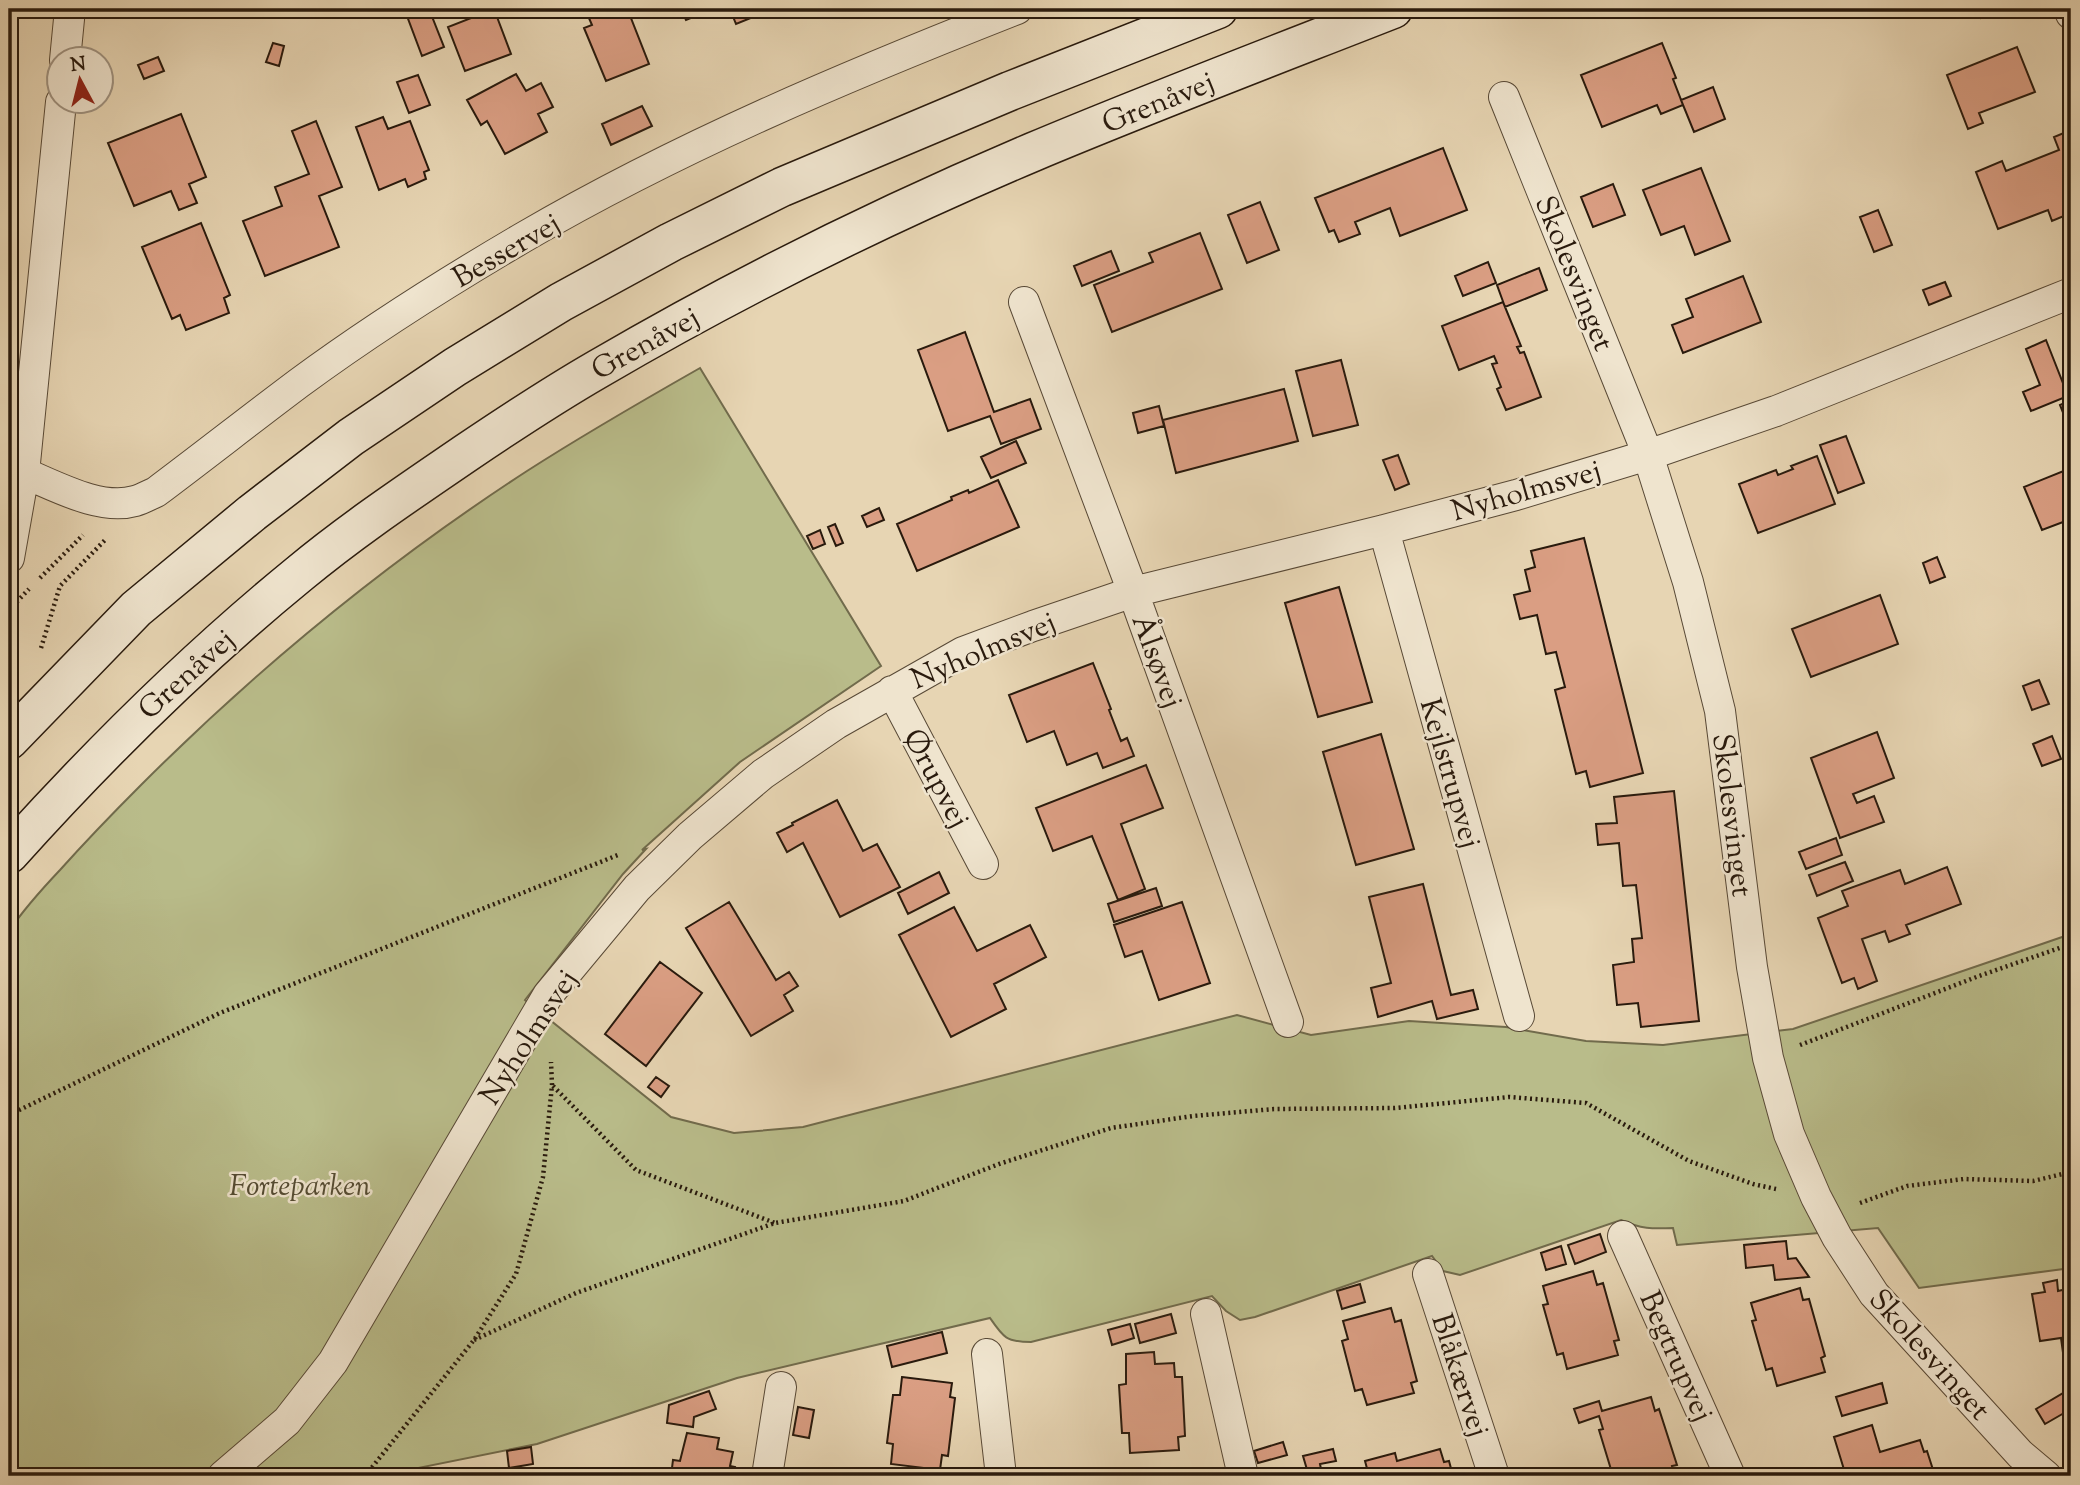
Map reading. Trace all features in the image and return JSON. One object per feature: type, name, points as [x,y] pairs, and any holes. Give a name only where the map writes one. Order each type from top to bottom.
[{"type":"main road","points":[[9,740],[136,609],[252,513],[351,437],[455,367],[561,302],[671,242],[795,182],[1010,91],[1218,9]]},
{"type":"main road","name":"Grenåvej","points":[[9,854],[68,787],[126,728],[300,573],[395,501],[595,370],[705,309],[922,201],[1033,152],[1393,9]]},
{"type":"street","points":[[66,46],[70,9]]},
{"type":"street","name":"Besservej","points":[[24,472],[82,498],[117,504],[135,501],[156,492],[300,382],[411,306],[536,230],[636,176],[747,122],[1017,9]]},
{"type":"street","points":[[2069,9],[2071,14]]},
{"type":"street","name":"Skolesvinget","points":[[1504,97],[1648,455],[1688,582],[1720,711],[1752,967],[1768,1058],[1788,1134],[1816,1198],[1837,1237],[1874,1294],[2021,1454],[2046,1476]]},
{"type":"street","points":[[9,558],[24,472],[60,116]]},
{"type":"street","name":"Nyholmsvej","points":[[223,1476],[287,1421],[333,1362],[548,995],[637,888],[690,836],[763,774],[836,724],[963,652],[1133,592],[1516,495],[1648,455],[1776,411],[2071,293]]},
{"type":"street","name":"Ålsøvej","points":[[1024,302],[1133,592],[1288,1022]]},
{"type":"street","name":"Kejlstrupvej","points":[[1384,530],[1520,1016]]},
{"type":"street","name":"Ørupvej","points":[[892,691],[983,864]]},
{"type":"street","name":"Begtrupvej","points":[[1623,1236],[1730,1476]]},
{"type":"street","name":"Blåkærvej","points":[[1428,1274],[1494,1476]]},
{"type":"street","points":[[1206,1314],[1243,1476]]},
{"type":"street","points":[[987,1354],[1001,1476]]},
{"type":"street","points":[[767,1476],[781,1387]]},
{"type":"path","points":[[9,610],[95,522],[117,504]]},
{"type":"path","points":[[37,660],[60,586],[118,527],[117,504]]},
{"type":"path","points":[[9,1115],[220,1013],[626,852]]},
{"type":"path","points":[[1768,1058],[1979,976],[2071,944]]},
{"type":"path","points":[[365,1476],[474,1340],[516,1274],[543,1177],[552,1086],[551,1059]]},
{"type":"path","points":[[552,1086],[636,1170],[775,1223]]},
{"type":"path","points":[[474,1340],[576,1293],[775,1223],[904,1201],[999,1164],[1111,1128],[1193,1116],[1261,1110],[1395,1108],[1509,1097],[1586,1103],[1689,1161],[1753,1184],[1857,1204],[1907,1186],[1964,1179],[2033,1181],[2071,1172]]},
{"type":"green space","name":"Forteparken","points":[[700,368],[881,666],[740,762],[642,850],[646,849],[623,874],[525,1000],[671,1117],[734,1133],[803,1127],[1237,1015],[1311,1035],[1409,1021],[1506,1027],[1586,1041],[1663,1045],[1793,1029],[2071,934],[2071,1268],[1919,1288],[1878,1228],[1677,1245],[1673,1228],[1647,1228],[1621,1220],[1460,1275],[1443,1271],[1432,1256],[1240,1320],[1226,1311],[1212,1296],[1031,1342],[1006,1337],[990,1318],[737,1378],[537,1444],[393,1473],[392,1476],[9,1476],[9,931],[47,884],[141,785],[231,699],[325,618],[424,542],[527,471]]},
{"type":"building","points":[[429,9],[444,47],[422,56],[407,16]]},
{"type":"building","points":[[494,9],[511,54],[465,71],[448,27]]},
{"type":"building","points":[[585,9],[633,9],[634,11],[629,13],[649,64],[606,81],[584,28],[592,25]]},
{"type":"building","points":[[681,9],[713,9],[686,20]]},
{"type":"building","points":[[730,9],[773,9],[736,24]]},
{"type":"building","points":[[1977,9],[2004,9],[1981,18]]},
{"type":"building","points":[[273,43],[284,46],[279,66],[266,62]]},
{"type":"building","points":[[1662,43],[1683,105],[1661,114],[1657,105],[1602,127],[1581,75]]},
{"type":"building","points":[[2017,47],[2035,92],[1979,113],[1983,123],[1968,129],[1947,75]]},
{"type":"building","points":[[158,57],[164,71],[144,79],[138,65]]},
{"type":"building","points":[[516,74],[526,91],[541,83],[553,107],[538,114],[547,132],[505,154],[487,121],[481,125],[467,100]]},
{"type":"building","points":[[418,75],[430,105],[409,113],[397,82]]},
{"type":"building","points":[[1713,87],[1725,119],[1694,132],[1681,100]]},
{"type":"building","points":[[642,106],[652,126],[611,145],[602,124]]},
{"type":"building","points":[[181,114],[206,177],[189,184],[197,203],[179,210],[171,191],[134,206],[108,143]]},
{"type":"building","points":[[383,117],[388,129],[410,121],[429,170],[424,172],[426,179],[408,187],[405,179],[379,190],[356,127]]},
{"type":"building","points":[[316,121],[342,187],[319,196],[339,247],[265,276],[243,221],[282,206],[275,187],[309,174],[292,131]]},
{"type":"building","points":[[2071,130],[2071,213],[2052,221],[2048,210],[1998,229],[1976,172],[2002,161],[2006,171],[2059,150],[2054,137]]},
{"type":"building","points":[[1443,148],[1467,210],[1400,236],[1390,208],[1355,222],[1360,234],[1339,242],[1334,230],[1329,232],[1315,198]]},
{"type":"building","points":[[1701,168],[1730,241],[1695,255],[1684,226],[1661,235],[1643,190]]},
{"type":"building","points":[[1613,184],[1625,215],[1593,227],[1581,197]]},
{"type":"building","points":[[1260,202],[1279,250],[1247,263],[1228,215]]},
{"type":"building","points":[[1878,210],[1892,245],[1874,252],[1860,217]]},
{"type":"building","points":[[201,223],[230,295],[224,298],[229,313],[186,330],[180,315],[172,319],[142,247]]},
{"type":"building","points":[[1200,233],[1222,289],[1112,332],[1094,285],[1153,262],[1149,253]]},
{"type":"building","points":[[1111,251],[1119,271],[1082,286],[1074,266]]},
{"type":"building","points":[[1488,262],[1496,283],[1463,296],[1455,276]]},
{"type":"building","points":[[1539,268],[1547,290],[1505,307],[1497,285]]},
{"type":"building","points":[[1743,276],[1761,322],[1683,353],[1672,325],[1693,317],[1686,299]]},
{"type":"building","points":[[1945,282],[1951,296],[1929,305],[1923,290]]},
{"type":"building","points":[[1503,302],[1521,346],[1517,347],[1520,353],[1524,352],[1541,397],[1506,410],[1497,389],[1501,387],[1492,364],[1497,363],[1494,356],[1459,370],[1442,326]]},
{"type":"building","points":[[965,332],[994,412],[1030,399],[1041,429],[1001,444],[990,416],[948,431],[918,350]]},
{"type":"building","points":[[2046,340],[2068,396],[2031,411],[2023,392],[2040,385],[2026,349]]},
{"type":"building","points":[[1341,360],[1358,425],[1313,436],[1296,371]]},
{"type":"building","points":[[1284,389],[1298,441],[1176,473],[1163,420]]},
{"type":"building","points":[[2071,400],[2071,433],[2060,405]]},
{"type":"building","points":[[1159,406],[1164,426],[1138,433],[1133,413]]},
{"type":"building","points":[[1846,436],[1864,483],[1838,493],[1820,445]]},
{"type":"building","points":[[1016,441],[1026,463],[991,478],[981,457]]},
{"type":"building","points":[[1398,455],[1409,484],[1395,490],[1383,460]]},
{"type":"building","points":[[1817,456],[1835,504],[1758,533],[1739,484],[1776,470],[1778,475],[1793,469],[1791,466]]},
{"type":"building","points":[[2071,468],[2071,519],[2042,530],[2024,487]]},
{"type":"building","points":[[998,480],[1019,527],[917,571],[897,524],[952,500],[951,497],[968,490],[969,493]]},
{"type":"building","points":[[879,508],[884,520],[867,527],[862,516]]},
{"type":"building","points":[[835,524],[843,543],[836,546],[828,527]]},
{"type":"building","points":[[820,530],[825,544],[813,549],[807,536]]},
{"type":"building","points":[[1584,538],[1643,773],[1590,787],[1586,771],[1576,774],[1555,690],[1565,687],[1556,652],[1546,654],[1537,615],[1520,619],[1514,595],[1530,591],[1525,570],[1535,567],[1531,551]]},
{"type":"building","points":[[1937,557],[1945,577],[1930,583],[1923,563]]},
{"type":"building","points":[[1339,587],[1372,702],[1318,717],[1285,603]]},
{"type":"building","points":[[1880,595],[1898,644],[1811,677],[1792,629]]},
{"type":"building","points":[[1093,663],[1121,741],[1127,738],[1134,756],[1103,768],[1097,753],[1067,765],[1054,731],[1027,742],[1009,695]]},
{"type":"building","points":[[2039,680],[2049,704],[2032,710],[2023,686]]},
{"type":"building","points":[[1877,732],[1894,778],[1853,794],[1857,803],[1874,796],[1884,822],[1840,838],[1811,758]]},
{"type":"building","points":[[1381,734],[1414,849],[1356,865],[1323,752]]},
{"type":"building","points":[[2052,736],[2061,759],[2042,766],[2033,744]]},
{"type":"building","points":[[1146,765],[1163,808],[1121,824],[1145,889],[1118,900],[1092,836],[1053,851],[1036,808]]},
{"type":"building","points":[[1674,791],[1699,1021],[1641,1027],[1638,1003],[1617,1005],[1613,965],[1634,962],[1632,939],[1642,938],[1636,885],[1623,886],[1619,843],[1598,845],[1596,824],[1617,823],[1614,797]]},
{"type":"building","points":[[837,800],[863,851],[877,844],[900,887],[840,917],[803,843],[787,852],[777,833]]},
{"type":"building","points":[[1836,838],[1842,855],[1806,869],[1799,852]]},
{"type":"building","points":[[1845,862],[1853,881],[1817,896],[1809,875]]},
{"type":"building","points":[[1947,867],[1961,904],[1906,925],[1910,934],[1889,942],[1885,931],[1862,939],[1877,981],[1858,989],[1854,978],[1842,983],[1818,918],[1848,906],[1842,891],[1900,870],[1905,884]]},
{"type":"building","points":[[939,872],[949,893],[908,914],[898,893]]},
{"type":"building","points":[[1423,884],[1451,995],[1473,990],[1478,1009],[1437,1019],[1432,1001],[1378,1017],[1371,988],[1391,983],[1369,897]]},
{"type":"building","points":[[1156,888],[1162,906],[1114,922],[1108,904]]},
{"type":"building","points":[[729,902],[776,980],[789,972],[798,986],[784,995],[793,1011],[751,1036],[686,928]]},
{"type":"building","points":[[1182,902],[1210,983],[1159,1000],[1142,951],[1125,957],[1114,925]]},
{"type":"building","points":[[954,907],[977,951],[1030,925],[1046,957],[994,984],[1006,1009],[951,1037],[899,935]]},
{"type":"building","points":[[660,962],[702,993],[646,1066],[605,1034]]},
{"type":"building","points":[[656,1077],[669,1086],[661,1097],[648,1087]]},
{"type":"building","points":[[1600,1234],[1606,1252],[1575,1264],[1568,1245]]},
{"type":"building","points":[[1786,1241],[1788,1259],[1796,1258],[1809,1277],[1775,1280],[1773,1265],[1746,1268],[1744,1245]]},
{"type":"building","points":[[1561,1246],[1566,1264],[1546,1270],[1541,1253]]},
{"type":"building","points":[[1593,1271],[1597,1285],[1603,1283],[1619,1340],[1614,1341],[1618,1355],[1567,1369],[1563,1353],[1557,1355],[1543,1305],[1548,1304],[1543,1286]]},
{"type":"building","points":[[2057,1280],[2058,1291],[2071,1288],[2071,1358],[2064,1360],[2061,1338],[2040,1341],[2032,1294],[2045,1292],[2043,1283]]},
{"type":"building","points":[[1360,1284],[1365,1302],[1342,1309],[1337,1291]]},
{"type":"building","points":[[1800,1288],[1803,1300],[1809,1299],[1825,1356],[1821,1358],[1825,1372],[1777,1386],[1772,1368],[1766,1370],[1752,1321],[1756,1320],[1751,1303]]},
{"type":"building","points":[[1391,1308],[1395,1322],[1401,1320],[1417,1381],[1411,1383],[1414,1393],[1367,1405],[1362,1389],[1355,1391],[1342,1341],[1348,1339],[1343,1321]]},
{"type":"building","points":[[1171,1314],[1176,1333],[1140,1343],[1135,1324]]},
{"type":"building","points":[[1130,1324],[1134,1338],[1112,1345],[1108,1330]]},
{"type":"building","points":[[942,1332],[947,1353],[892,1367],[887,1346]]},
{"type":"building","points":[[1154,1352],[1155,1364],[1174,1363],[1175,1377],[1182,1377],[1185,1436],[1178,1437],[1179,1450],[1130,1453],[1129,1433],[1122,1433],[1119,1385],[1126,1384],[1126,1354]]},
{"type":"building","points":[[902,1377],[952,1383],[950,1397],[955,1398],[948,1456],[942,1455],[940,1470],[891,1464],[893,1444],[887,1443],[893,1395],[900,1395]]},
{"type":"building","points":[[1882,1383],[1887,1403],[1842,1416],[1836,1397]]},
{"type":"building","points":[[709,1391],[716,1409],[694,1417],[693,1427],[667,1423],[669,1405]]},
{"type":"building","points":[[2065,1392],[2071,1409],[2045,1424],[2036,1409]]},
{"type":"building","points":[[1651,1397],[1655,1411],[1659,1409],[1677,1465],[1672,1466],[1675,1476],[1613,1476],[1599,1430],[1603,1429],[1599,1416],[1579,1423],[1574,1409],[1599,1401],[1602,1411]]},
{"type":"building","points":[[798,1407],[814,1410],[809,1438],[793,1435]]},
{"type":"building","points":[[1872,1425],[1880,1452],[1920,1440],[1924,1452],[1927,1451],[1935,1476],[1846,1476],[1834,1437]]},
{"type":"building","points":[[687,1433],[719,1438],[717,1449],[733,1452],[730,1466],[735,1467],[733,1476],[671,1476],[673,1460],[680,1461]]},
{"type":"building","points":[[1283,1442],[1287,1455],[1258,1463],[1254,1451]]},
{"type":"building","points":[[531,1447],[533,1464],[509,1468],[507,1451]]},
{"type":"building","points":[[1333,1449],[1336,1461],[1320,1464],[1321,1469],[1308,1473],[1303,1456]]},
{"type":"building","points":[[1440,1449],[1444,1462],[1449,1461],[1453,1476],[1369,1476],[1365,1461],[1395,1453],[1397,1461]]}]
